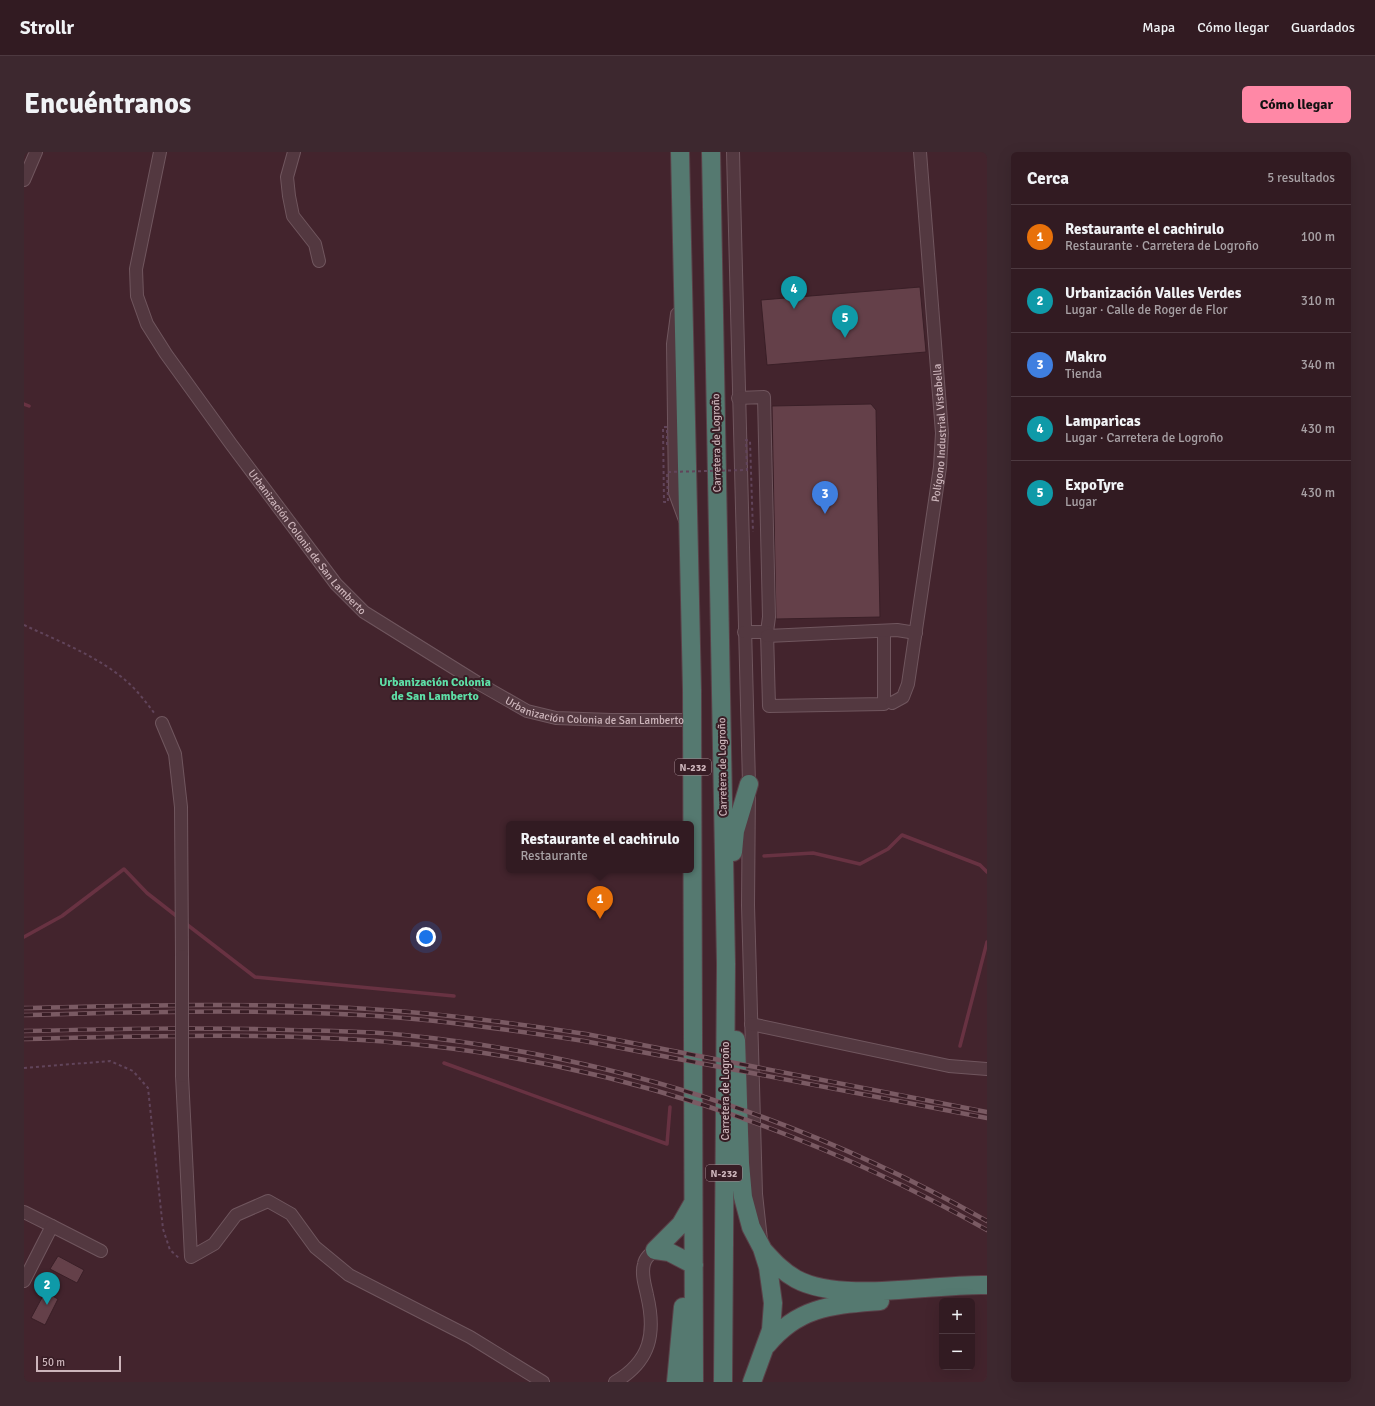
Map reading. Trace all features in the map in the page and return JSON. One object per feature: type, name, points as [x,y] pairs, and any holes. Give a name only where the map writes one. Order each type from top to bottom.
[{"type":"highway","name":"N-232","points":[[680,152],[689,531],[692,821]]},
{"type":"highway","name":"Carretera de Logroño","points":[[711,152],[726,964],[722,1382]]},
{"type":"highway","points":[[726,964],[735,831],[749,784]]},
{"type":"highway","name":"N-232","points":[[693,873],[694,1382]]},
{"type":"highway","points":[[726,983],[737,1047],[740,1163],[743,1196],[751,1227],[762,1248],[772,1284],[773,1303],[771,1330],[752,1382]]},
{"type":"highway","points":[[655,1250],[682,1224],[694,1202]]},
{"type":"highway","points":[[762,1248],[783,1270],[798,1280],[817,1286],[836,1289],[881,1290],[970,1284],[987,1285]]},
{"type":"highway","points":[[655,1250],[669,1252],[694,1268],[685,1288],[675,1378]]},
{"type":"highway","points":[[765,1347],[788,1323],[819,1309],[840,1304],[938,1297],[987,1296]]},
{"type":"street","points":[[24,180],[36,152]]},
{"type":"street","name":"Urbanización Colonia de San Lamberto","points":[[160,152],[136,269],[137,296],[147,324],[166,354],[226,437],[336,584],[364,612],[478,683],[527,711],[556,718],[692,720]]},
{"type":"street","points":[[294,152],[288,176],[288,196],[293,216],[316,244],[319,261]]},
{"type":"street","points":[[733,152],[738,398],[749,784],[748,904],[751,1024],[756,1194],[762,1248]]},
{"type":"street","name":"Polígono Industrial Vistabella","points":[[892,704],[903,697],[907,689],[940,467],[942,433],[920,152]]},
{"type":"street","points":[[738,398],[764,398],[769,617],[767,634],[768,706],[884,704],[884,632]]},
{"type":"street","points":[[744,632],[767,634],[884,632],[897,630],[916,633]]},
{"type":"street","points":[[162,723],[175,754],[181,807],[182,1076],[191,1258],[214,1244],[236,1215],[268,1201],[291,1214],[315,1247],[349,1275],[470,1337],[543,1382]]},
{"type":"street","points":[[751,1024],[949,1066],[987,1069]]},
{"type":"street","points":[[24,1212],[101,1251]]},
{"type":"street","points":[[24,1281],[52,1226]]},
{"type":"street","points":[[615,1382],[634,1367],[649,1343],[652,1324],[643,1269],[647,1258],[655,1250]]},
{"type":"path","points":[[667,445],[667,427],[663,427],[664,502],[668,502],[668,472],[747,470],[746,440],[750,440],[753,532]]},
{"type":"path","points":[[24,625],[84,653],[124,679],[143,698],[162,723]]},
{"type":"path","points":[[24,1068],[110,1061],[133,1071],[148,1088],[163,1229],[170,1250],[180,1258],[191,1258]]},
{"type":"building","points":[[920,287],[926,352],[767,365],[761,300]]},
{"type":"building","points":[[871,404],[876,410],[880,617],[776,619],[772,406]]},
{"type":"building","points":[[58,1256],[84,1270],[77,1283],[50,1269]]},
{"type":"building","points":[[45,1292],[58,1299],[45,1325],[31,1318]]},
{"type":"waterway","points":[[24,404],[29,406]]},
{"type":"waterway","points":[[764,856],[813,853],[860,864],[888,849],[902,835],[980,865],[987,872]]},
{"type":"waterway","points":[[24,937],[62,916],[124,869],[147,893],[179,918]]},
{"type":"waterway","points":[[185,923],[255,977],[454,996]]},
{"type":"waterway","points":[[960,1046],[987,942]]},
{"type":"waterway","points":[[444,1063],[667,1144],[670,1107]]},
{"type":"railway","points":[[24,1008],[254,1005],[362,1008],[458,1017],[586,1034],[987,1112]]},
{"type":"railway","points":[[24,1015],[166,1012],[262,1012],[357,1015],[449,1022],[584,1041],[987,1118]]},
{"type":"railway","points":[[24,1031],[190,1028],[361,1032],[404,1035],[482,1045],[558,1058],[632,1076],[705,1097],[777,1122],[848,1151],[918,1184],[987,1221]]},
{"type":"railway","points":[[24,1039],[212,1036],[306,1037],[400,1043],[477,1052],[554,1065],[629,1083],[703,1105],[776,1131],[848,1160],[918,1193],[987,1230]]},
{"type":"place","name":"Lamparicas","points":[[794,309]]},
{"type":"place","name":"ExpoTyre","points":[[845,338]]},
{"type":"place","name":"Makro","points":[[825,514]]},
{"type":"place","name":"Restaurante el cachirulo","points":[[600,919]]},
{"type":"place","name":"Urbanización Valles Verdes","points":[[47,1305]]},
{"type":"district","name":"Urbanización Colonia de San Lamberto","points":[[435,689]]}]
